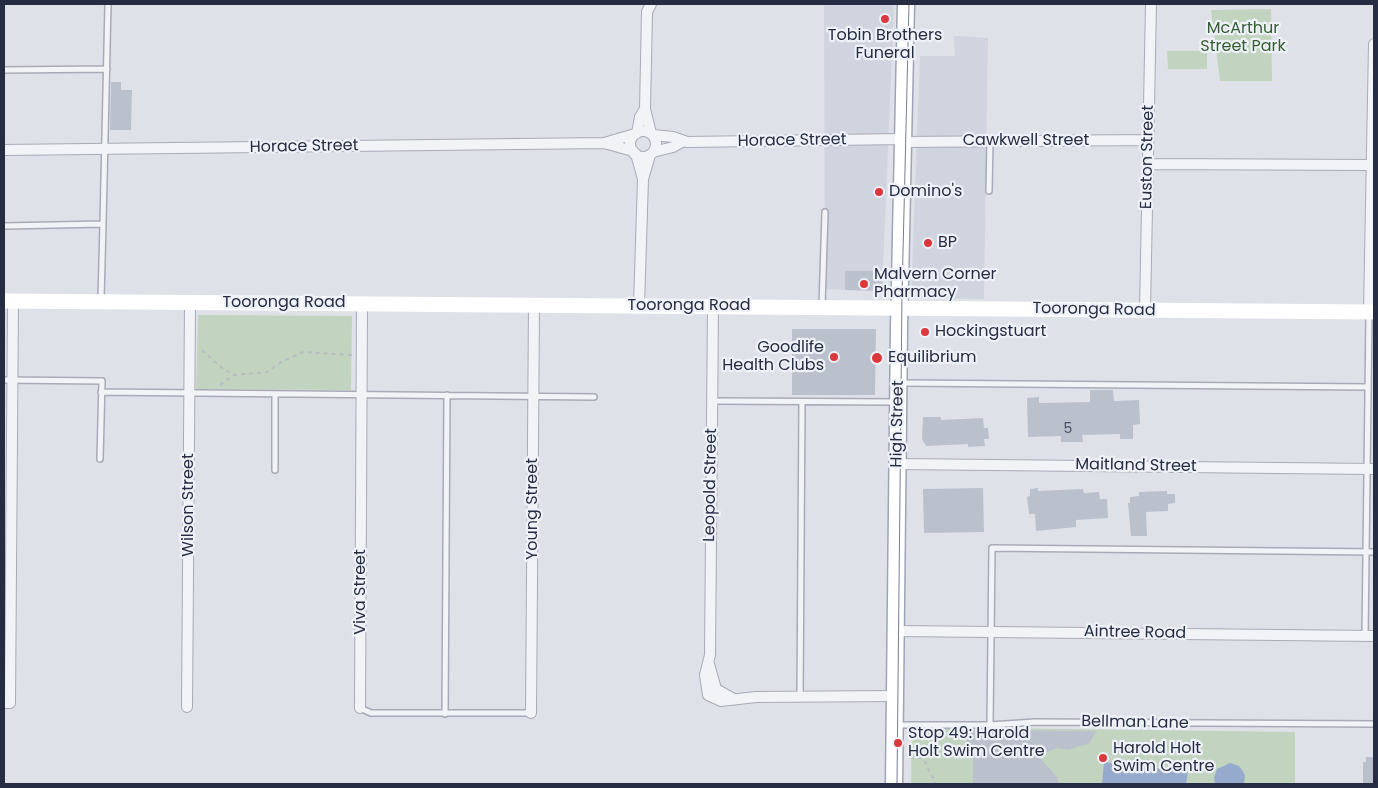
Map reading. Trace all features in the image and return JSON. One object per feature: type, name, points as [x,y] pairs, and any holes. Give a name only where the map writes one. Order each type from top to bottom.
[{"type":"main road","name":"High Street","points":[[894,784],[899,308],[906,4]]},
{"type":"main road","name":"Tooronga Road","points":[[9,301],[1371,312]]},
{"type":"street","name":"Euston Street","points":[[1145,310],[1151,4]]},
{"type":"street","points":[[639,306],[643,178],[656,144],[645,109],[647,7]]},
{"type":"street","points":[[1371,312],[1374,44]]},
{"type":"street","points":[[643,178],[631,142],[636,134],[640,116],[645,109]]},
{"type":"street","points":[[636,134],[644,131],[652,134]]},
{"type":"street","name":"Horace Street","points":[[4,150],[604,143],[636,134]]},
{"type":"street","name":"Horace Street","points":[[652,134],[673,137],[682,142]]},
{"type":"street","name":"Cawkwell Street","points":[[903,140],[1148,140]]},
{"type":"street","name":"Horace Street","points":[[651,154],[682,142],[903,140]]},
{"type":"street","name":"Horace Street","points":[[604,143],[635,153]]},
{"type":"street","points":[[635,153],[643,156],[651,154]]},
{"type":"street","points":[[1148,164],[1372,165]]},
{"type":"street","points":[[7,703],[9,301]]},
{"type":"street","name":"Wilson Street","points":[[187,707],[190,303]]},
{"type":"street","name":"Viva Street","points":[[360,708],[362,304]]},
{"type":"street","name":"Young Street","points":[[531,713],[534,305]]},
{"type":"street","name":"Leopold Street","points":[[713,306],[709,664],[712,692],[732,698],[895,696]]},
{"type":"street","name":"Maitland Street","points":[[897,464],[1371,469]]},
{"type":"street","name":"Aintree Road","points":[[896,631],[1370,636]]},
{"type":"lane","points":[[101,302],[108,4]]},
{"type":"lane","points":[[4,70],[107,69]]},
{"type":"lane","points":[[989,191],[990,141]]},
{"type":"lane","points":[[822,307],[825,212]]},
{"type":"lane","points":[[4,226],[103,224]]},
{"type":"lane","points":[[1370,636],[1366,552],[1371,469],[1368,387],[1371,312]]},
{"type":"lane","points":[[8,380],[102,381],[100,459]]},
{"type":"lane","points":[[898,382],[1368,387]]},
{"type":"lane","points":[[101,392],[594,397]]},
{"type":"lane","points":[[275,394],[275,470]]},
{"type":"lane","points":[[445,714],[447,395]]},
{"type":"lane","points":[[712,401],[898,402]]},
{"type":"lane","points":[[800,697],[802,402]]},
{"type":"lane","points":[[990,725],[992,548],[1374,552]]},
{"type":"lane","name":"Viva Street","points":[[360,708],[371,713],[531,713]]},
{"type":"lane","name":"Bellman Lane","points":[[895,724],[990,725],[1035,722],[1374,724]]},
{"type":"path","points":[[202,350],[222,368],[234,375]]},
{"type":"path","points":[[212,393],[234,375],[267,372],[281,362],[304,352],[362,356]]},
{"type":"path","points":[[910,758],[924,758],[936,784]]},
{"type":"shaded area","points":[[824,4],[894,4],[882,291],[825,289]]},
{"type":"shaded area","points":[[954,36],[988,38],[984,299],[911,298],[920,56],[955,56]]},
{"type":"green space","name":"McArthur Street Park","points":[[1271,9],[1272,81],[1220,81],[1211,10]]},
{"type":"green space","points":[[1167,51],[1207,51],[1207,69],[1168,69]]},
{"type":"green space","points":[[198,315],[352,316],[351,390],[196,389]]},
{"type":"green space","name":"Harold Holt Swim Centre","points":[[912,727],[1295,732],[1295,784],[911,784]]},
{"type":"water","points":[[1104,762],[1188,772],[1186,784],[1102,784]]},
{"type":"water","points":[[1230,763],[1239,766],[1242,770],[1245,775],[1244,784],[1215,784],[1214,778],[1217,769]]},
{"type":"building","points":[[111,82],[121,82],[121,90],[132,90],[131,130],[110,130]]},
{"type":"building","points":[[845,271],[883,271],[882,291],[845,290]]},
{"type":"building","name":"Goodlife Health Clubs","points":[[792,329],[876,329],[875,395],[792,395]]},
{"type":"building","points":[[1090,390],[1113,390],[1114,401],[1139,400],[1140,424],[1133,425],[1133,439],[1120,439],[1120,434],[1082,435],[1083,442],[1061,442],[1061,436],[1028,437],[1027,398],[1039,397],[1039,403],[1090,402]]},
{"type":"building","points":[[923,417],[941,417],[941,420],[983,418],[984,428],[988,428],[989,439],[984,439],[985,446],[968,447],[968,444],[926,446],[922,439]]},
{"type":"building","points":[[983,488],[984,532],[924,533],[923,489]]},
{"type":"building","points":[[1038,488],[1038,491],[1083,489],[1084,493],[1099,492],[1100,499],[1107,499],[1108,518],[1076,520],[1076,527],[1036,531],[1035,514],[1029,514],[1027,497],[1030,496],[1030,489]]},
{"type":"building","points":[[1167,491],[1167,494],[1175,494],[1175,503],[1168,504],[1168,511],[1146,512],[1147,536],[1131,536],[1128,503],[1130,503],[1130,497],[1139,496],[1139,492]]},
{"type":"building","points":[[967,730],[1096,731],[1090,743],[1068,750],[1057,748],[1038,756],[1057,777],[1059,784],[973,784],[973,760],[967,753]]},
{"type":"building","points":[[1366,757],[1374,757],[1374,784],[1363,784],[1363,762],[1366,762]]},
{"type":"tram line","points":[[897,784],[902,294],[909,4]]},
{"type":"place","name":"Tobin Brothers Funeral","points":[[885,19]]},
{"type":"place","name":"Domino's","points":[[879,192]]},
{"type":"place","name":"BP","points":[[928,243]]},
{"type":"place","name":"Malvern Corner Pharmacy","points":[[864,284]]},
{"type":"place","name":"Hockingstuart","points":[[925,332]]},
{"type":"place","name":"Goodlife Health Clubs","points":[[834,357]]},
{"type":"place","name":"Equilibrium","points":[[877,358]]},
{"type":"place","name":"Stop 49: Harold Holt Swim Centre","points":[[898,743]]},
{"type":"place","name":"Harold Holt Swim Centre","points":[[1103,758]]}]
